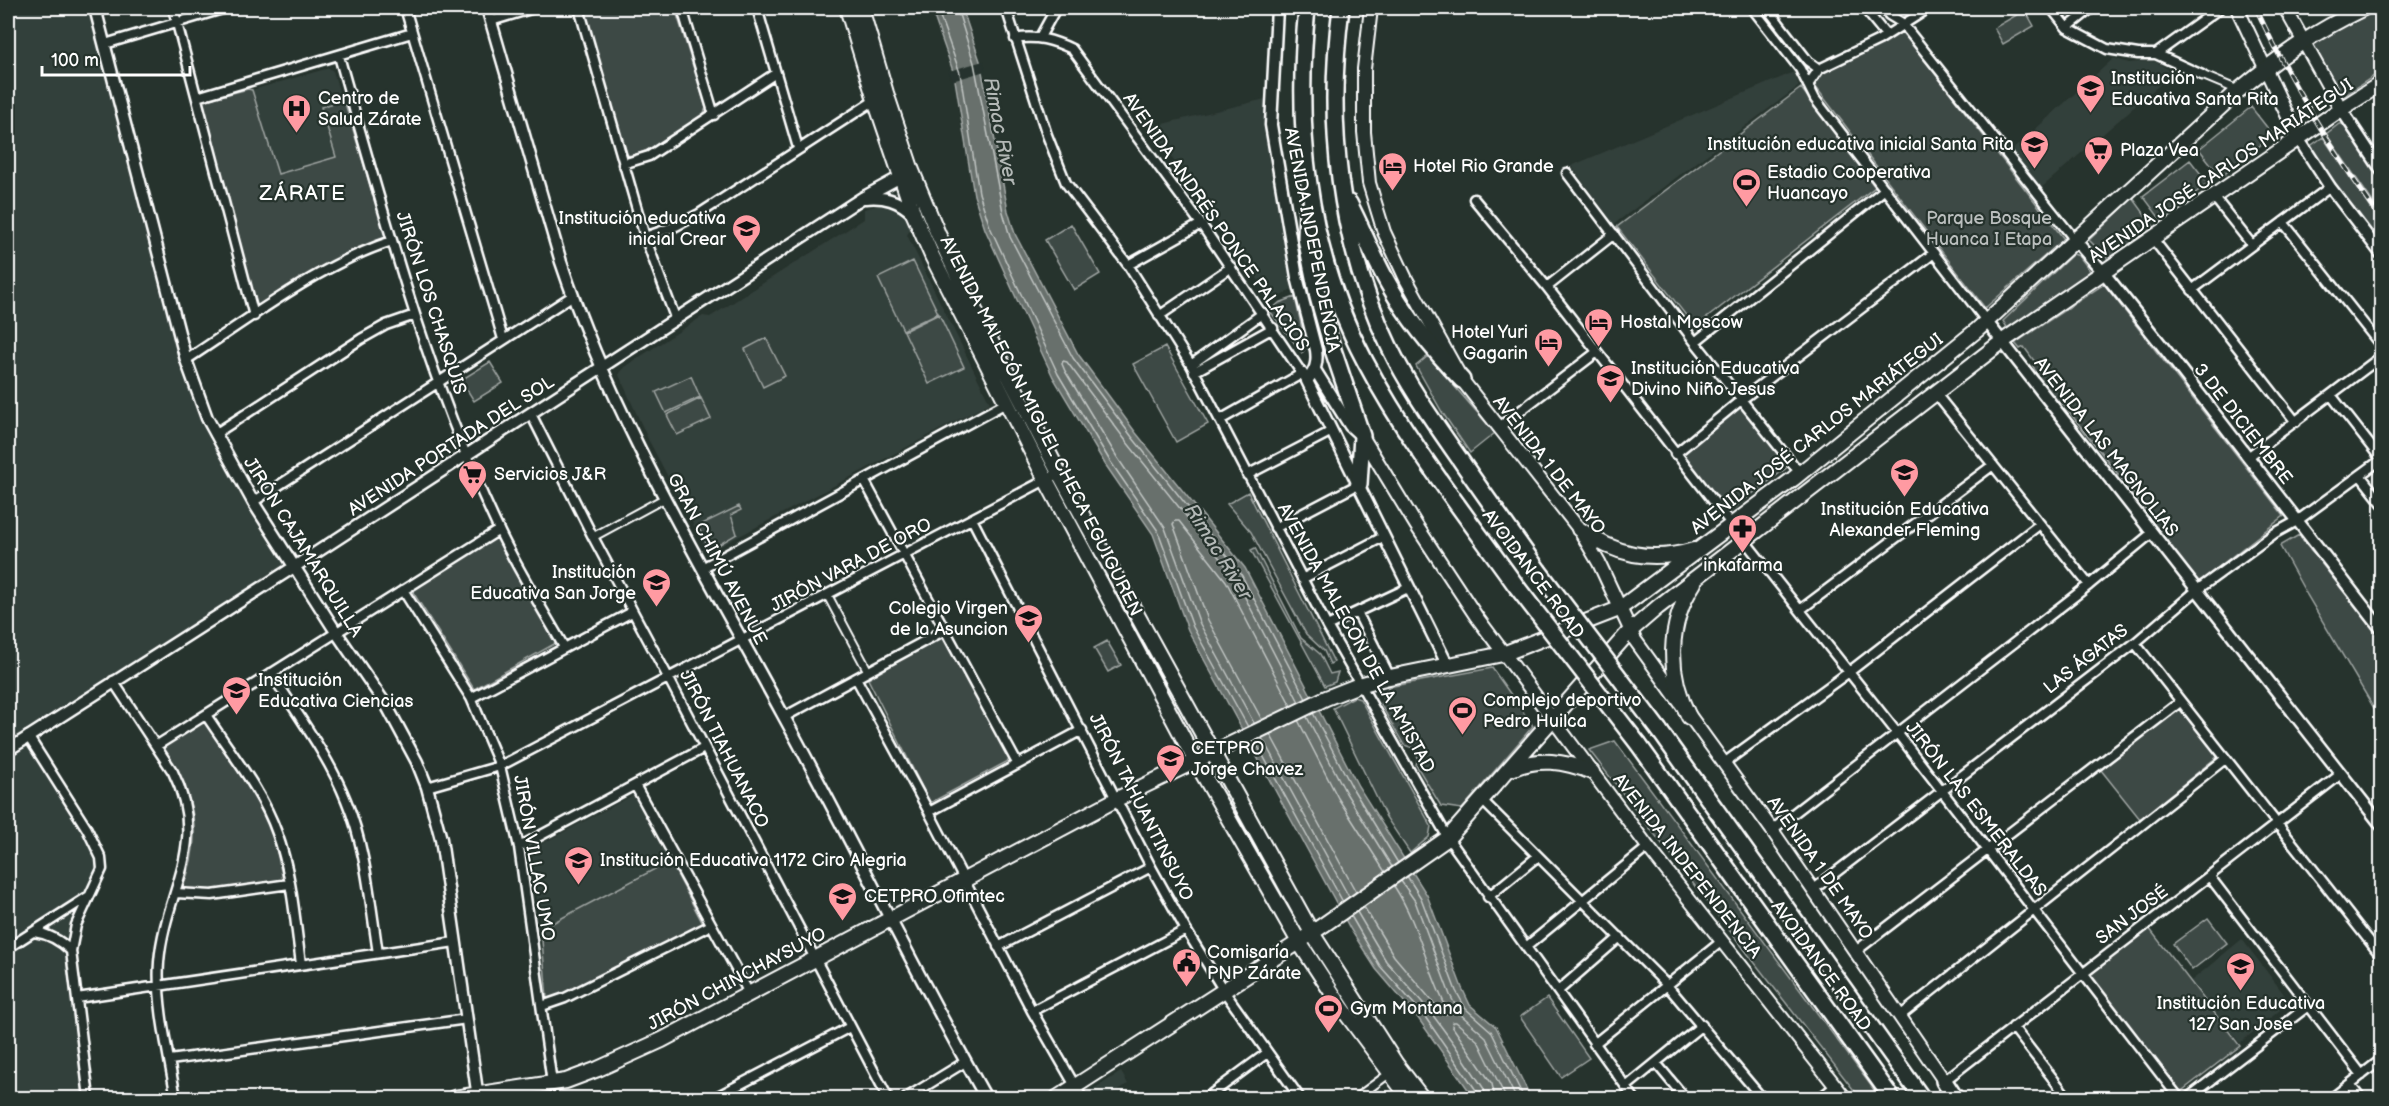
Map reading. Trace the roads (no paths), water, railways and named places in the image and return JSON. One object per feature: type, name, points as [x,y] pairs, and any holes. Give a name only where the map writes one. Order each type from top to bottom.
[{"type":"highway","name":"AVOIDANCE ROAD","points":[[1306,8],[1301,94],[1308,185],[1325,262],[1341,310],[1364,361],[1418,445],[1518,587],[1639,745],[1892,1098]]},
{"type":"highway","name":"AVOIDANCE ROAD","points":[[1341,8],[1334,98],[1335,138],[1341,187],[1359,271],[1389,347],[1434,422],[1538,570],[1659,730],[1922,1098]]},
{"type":"highway","points":[[1308,185],[1306,237],[1312,270],[1332,347],[1362,436],[1359,484]]},
{"type":"highway","points":[[1341,187],[1389,285],[1405,312],[1438,356],[1462,380]]},
{"type":"highway","points":[[1944,1081],[1956,1098]]},
{"type":"main road","name":"AVENIDA MALECÓN MIGUEL CHECA EGUIGUREN","points":[[847,8],[875,100],[906,174],[1059,473],[1218,749],[1317,930],[1396,1064],[1422,1098]]},
{"type":"main road","name":"AVENIDA MALECÓN MIGUEL CHECA EGUIGUREN","points":[[861,8],[886,93],[914,215],[932,256],[1046,480],[1195,760],[1299,942],[1342,1008],[1409,1098]]},
{"type":"main road","name":"AVENIDA 1 DE MAYO","points":[[1371,8],[1364,69],[1364,132],[1368,183],[1384,232],[1406,279],[1462,380],[1497,428],[1579,529],[1599,563],[1629,632],[1772,830],[1944,1081]]},
{"type":"main road","points":[[2237,8],[2267,67],[2298,138]]},
{"type":"main road","points":[[2285,8],[2341,109]]},
{"type":"main road","name":"AVENIDA JOSÉ CARLOS MARIÁTEGUI","points":[[1218,749],[1326,698],[1359,685],[1503,654],[1619,609],[1800,473],[1987,322],[2238,90],[2302,40],[2364,8]]},
{"type":"main road","name":"AVENIDA JOSÉ CARLOS MARIÁTEGUI","points":[[1057,1098],[1078,1093],[1448,838],[1629,632],[1698,576],[2003,341],[2298,138],[2382,83]]},
{"type":"main road","name":"AVENIDA INDEPENDENCIA","points":[[1362,436],[1416,525],[1503,654],[1648,847],[1845,1098]]},
{"type":"main road","points":[[1579,529],[1602,544],[1638,556],[1663,557],[1679,554],[1710,542]]},
{"type":"main road","points":[[1689,717],[1676,684],[1672,649],[1678,614],[1698,576]]},
{"type":"main road","name":"JIRÓN CHINCHAYSUYO","points":[[454,1098],[478,1097],[552,1083],[598,1069],[662,1040],[963,879],[1218,749]]},
{"type":"main road","points":[[1509,770],[1533,762],[1552,761],[1592,772]]},
{"type":"street","name":"JIRÓN CAJAMARQUILLA","points":[[95,8],[186,360],[198,397],[215,434],[253,502],[387,708],[413,754],[427,787],[441,839],[478,1097]]},
{"type":"street","points":[[173,8],[254,315]]},
{"type":"street","points":[[105,44],[226,8]]},
{"type":"street","points":[[405,8],[503,339]]},
{"type":"street","name":"GRAN CHIMÚ AVENUE","points":[[487,8],[572,296],[602,368],[665,498],[986,1098]]},
{"type":"street","points":[[491,21],[534,8]]},
{"type":"street","points":[[579,8],[645,237],[676,320]]},
{"type":"street","points":[[682,8],[714,115]]},
{"type":"street","points":[[757,8],[798,148]]},
{"type":"street","name":"AVENIDA MALECON DE LA AMISTAD","points":[[1006,8],[1066,183],[1128,265],[1192,368],[1359,685],[1448,838],[1634,1098]]},
{"type":"street","points":[[1040,37],[1056,8]]},
{"type":"street","name":"AVENIDA INDEPENDENCIA","points":[[1277,8],[1271,125],[1298,276],[1316,350],[1315,370],[1350,426],[1362,436]]},
{"type":"street","points":[[1752,8],[1800,69],[1808,85],[1819,69],[1868,46],[1929,8]]},
{"type":"street","points":[[1767,8],[1808,61],[1819,69]]},
{"type":"street","points":[[1864,8],[1886,35]]},
{"type":"street","points":[[1883,8],[1902,23],[2075,240]]},
{"type":"street","points":[[2050,8],[2067,28],[2108,49],[2138,54],[2156,54],[2238,90]]},
{"type":"street","points":[[2067,28],[2092,8]]},
{"type":"street","points":[[2156,54],[2220,8]]},
{"type":"street","points":[[197,97],[412,33]]},
{"type":"street","name":"AVENIDA ANDRÉS PONCE PALACIOS","points":[[1015,39],[1040,37],[1072,49],[1231,267],[1305,377],[1448,666]]},
{"type":"street","name":"JIRÓN LOS CHASQUIS","points":[[339,56],[415,315],[466,455],[498,530],[564,647]]},
{"type":"street","points":[[623,164],[649,156],[776,73]]},
{"type":"street","name":"AVENIDA LAS MAGNOLIAS","points":[[1808,85],[1815,99],[1987,322],[2382,826]]},
{"type":"street","points":[[645,237],[676,226],[699,214],[875,100]]},
{"type":"street","points":[[2341,109],[2382,171]]},
{"type":"street","points":[[2298,138],[2330,187],[2382,255]]},
{"type":"street","points":[[1567,173],[1695,342],[1800,473]]},
{"type":"street","name":"AVENIDA PORTADA DEL SOL","points":[[8,750],[862,198],[906,174]]},
{"type":"street","points":[[2192,290],[2330,187]]},
{"type":"street","points":[[1695,342],[1886,189]]},
{"type":"street","points":[[862,198],[884,197],[894,200],[904,204],[914,215]]},
{"type":"street","points":[[2214,197],[2252,245]]},
{"type":"street","points":[[1474,199],[1547,287],[1732,525]]},
{"type":"street","points":[[2283,222],[2382,347]]},
{"type":"street","points":[[1128,265],[1201,224]]},
{"type":"street","points":[[1547,287],[1614,234]]},
{"type":"street","points":[[2152,239],[2296,422]]},
{"type":"street","name":"3 DE DICIEMBRE","points":[[2075,240],[2104,273],[2382,630]]},
{"type":"street","points":[[186,360],[344,260],[392,241]]},
{"type":"street","points":[[1675,454],[1741,400],[1934,253]]},
{"type":"street","points":[[1160,316],[1231,267]]},
{"type":"street","points":[[253,502],[572,296]]},
{"type":"street","points":[[1192,368],[1263,314]]},
{"type":"street","points":[[215,434],[361,339],[386,325],[415,315]]},
{"type":"street","points":[[1192,368],[1273,328]]},
{"type":"street","points":[[1497,428],[1597,352]]},
{"type":"street","points":[[2248,457],[2382,356]]},
{"type":"street","name":"AVENIDA INDEPENDENCIA","points":[[1305,377],[1315,370]]},
{"type":"street","points":[[1220,420],[1305,377]]},
{"type":"street","points":[[1936,394],[2088,585]]},
{"type":"street","points":[[2331,395],[2381,459]]},
{"type":"street","points":[[702,568],[1006,403]]},
{"type":"street","name":"JIRÓN TIAHUANACO","points":[[531,414],[632,612],[888,1098]]},
{"type":"street","points":[[1247,475],[1332,431]]},
{"type":"street","name":"LAS ÁGATAS","points":[[1814,890],[2135,643],[2197,590],[2381,459]]},
{"type":"street","points":[[1800,609],[1993,465]]},
{"type":"street","name":"JIRÓN VARA DE ORO","points":[[427,787],[500,766],[1059,473]]},
{"type":"street","points":[[2360,475],[2382,503]]},
{"type":"street","points":[[864,480],[1017,763]]},
{"type":"street","points":[[1275,528],[1359,484]]},
{"type":"street","points":[[593,537],[665,498]]},
{"type":"street","name":"JIRÓN TAHUANTINSUYO","points":[[972,519],[1151,867],[1186,930],[1224,991],[1300,1098]]},
{"type":"street","points":[[1724,763],[1849,672],[2040,524]]},
{"type":"street","points":[[156,746],[498,530]]},
{"type":"street","points":[[1772,830],[1898,734],[2152,533]]},
{"type":"street","points":[[1302,579],[1383,537]]},
{"type":"street","name":"JIRÓN LAS ESMERALDAS","points":[[1745,541],[1898,734],[2179,1098]]},
{"type":"street","points":[[1327,626],[1408,588]]},
{"type":"street","name":"JIRÓN VILLAC UMO","points":[[403,590],[471,698],[500,766],[519,848],[552,1083]]},
{"type":"street","points":[[828,596],[868,671]]},
{"type":"street","points":[[471,698],[632,612]]},
{"type":"street","points":[[1357,612],[1390,677]]},
{"type":"street","points":[[784,717],[945,630]]},
{"type":"street","points":[[2135,643],[2382,957]]},
{"type":"street","points":[[271,674],[319,750],[346,800],[362,853],[378,953]]},
{"type":"street","points":[[856,678],[929,812],[1032,1011],[1078,1093]]},
{"type":"street","points":[[113,681],[180,787],[188,827],[189,840],[159,961],[159,986],[176,1098]]},
{"type":"street","points":[[1856,951],[2180,702]]},
{"type":"street","points":[[206,715],[271,818],[282,849],[301,964]]},
{"type":"street","points":[[929,812],[1082,730]]},
{"type":"street","points":[[28,736],[97,846],[102,869],[76,926],[71,951],[89,1098]]},
{"type":"street","points":[[519,848],[704,748]]},
{"type":"street","points":[[1900,1016],[2225,759]]},
{"type":"street","name":"SAN JOSÉ","points":[[1944,1081],[2341,774]]},
{"type":"street","points":[[635,785],[749,993]]},
{"type":"street","points":[[1482,800],[1666,984],[1762,1098]]},
{"type":"street","points":[[1526,947],[1648,847]]},
{"type":"street","points":[[1488,897],[1538,856]]},
{"type":"street","points":[[998,947],[1151,867]]},
{"type":"street","points":[[2210,877],[2362,1075]]},
{"type":"street","points":[[176,893],[212,896],[289,884]]},
{"type":"street","points":[[8,948],[90,895]]},
{"type":"street","points":[[542,1006],[565,998],[711,925]]},
{"type":"street","points":[[1032,1011],[1186,930]]},
{"type":"street","points":[[34,932],[46,933],[71,951]]},
{"type":"street","points":[[1558,991],[1620,937]]},
{"type":"street","points":[[1594,1044],[1722,941]]},
{"type":"street","points":[[77,998],[456,942]]},
{"type":"street","points":[[2188,1098],[2308,1006]]},
{"type":"street","points":[[170,1060],[466,1019]]},
{"type":"street","points":[[1626,1087],[1702,1025]]},
{"type":"street","points":[[714,1098],[850,1027]]},
{"type":"street","points":[[2013,1027],[2068,1098]]},
{"type":"street","points":[[1206,1098],[1267,1053]]},
{"type":"street","points":[[2332,1098],[2382,1059]]},
{"type":"street","points":[[906,1098],[965,1062]]},
{"type":"street","points":[[1656,1063],[1685,1098]]},
{"type":"street","points":[[1356,1098],[1390,1073]]},
{"type":"street","points":[[2350,1084],[2361,1098]]},
{"type":"street","points":[[1820,1098],[1835,1086]]},
{"type":"water","name":"Rimac River","points":[[931,8],[962,8],[980,61],[1008,211],[1015,234],[1078,354],[1136,433],[1245,568],[1358,786],[1427,895],[1470,1005],[1496,1027],[1531,1098],[1474,1098],[1418,1018],[1376,969],[1351,930],[1188,630],[1153,534],[1105,464],[1053,377],[1018,302],[985,229],[974,195],[954,74]]},
{"type":"railway","points":[[2256,8],[2283,63],[2314,117],[2382,220]]},
{"type":"place","name":"Institución Educativa Santa Rita","points":[[2090,114]]},
{"type":"place","name":"Centro de Salud Zárate","points":[[297,134]]},
{"type":"place","name":"Institución educativa inicial Santa Rita","points":[[2035,170]]},
{"type":"place","name":"Plaza Vea","points":[[2099,176]]},
{"type":"place","name":"Hotel Rio Grande","points":[[1392,192]]},
{"type":"place","name":"Estadio Cooperativa Huancayo","points":[[1746,208]]},
{"type":"place","name":"Institución educativa inicial Crear","points":[[747,254]]},
{"type":"place","name":"Hostal Moscow","points":[[1599,348]]},
{"type":"place","name":"Hotel Yuri Gagarin","points":[[1549,368]]},
{"type":"place","name":"Institución Educativa Divino Niño Jesus","points":[[1610,404]]},
{"type":"place","name":"Institución Educativa Alexander Fleming","points":[[1905,498]]},
{"type":"place","name":"Servicios J&R","points":[[473,500]]},
{"type":"place","name":"inkafarma","points":[[1743,554]]},
{"type":"place","name":"Institución Educativa San Jorge","points":[[657,608]]},
{"type":"place","name":"Colegio Virgen de la Asuncion","points":[[1029,644]]},
{"type":"place","name":"Institución Educativa Ciencias","points":[[237,716]]},
{"type":"place","name":"Complejo deportivo Pedro Huilca","points":[[1462,736]]},
{"type":"place","name":"CETPRO Jorge Chavez","points":[[1170,784]]},
{"type":"place","name":"Institución Educativa 1172 Ciro Alegria","points":[[579,886]]},
{"type":"place","name":"CETPRO Ofimtec","points":[[843,922]]},
{"type":"place","name":"Comisaría PNP Zárate","points":[[1186,988]]},
{"type":"place","name":"Institución Educativa 127 San Jose","points":[[2241,992]]},
{"type":"place","name":"Gym Montana","points":[[1329,1034]]},
{"type":"district","name":"ZÁRATE","points":[[303,193]]},
{"type":"park label","name":"Parque Bosque Huanca I Etapa","points":[[1989,228]]}]
